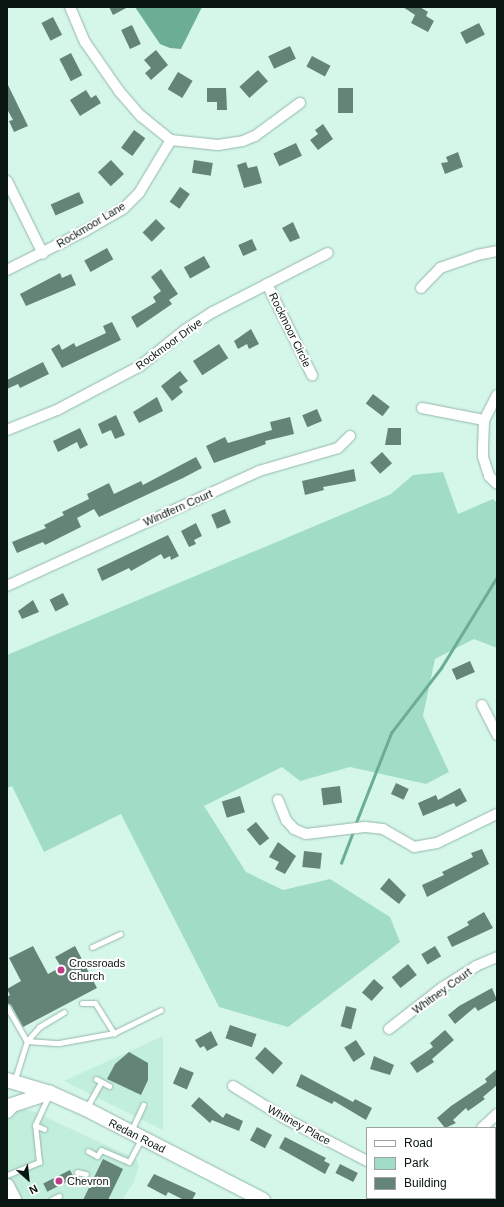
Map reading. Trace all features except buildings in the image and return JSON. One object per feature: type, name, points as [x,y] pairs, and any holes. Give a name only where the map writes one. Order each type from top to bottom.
[{"type":"main road","name":"Redan Road","points":[[11,1081],[50,1093],[86,1109],[263,1200]]},
{"type":"main road","points":[[7,1112],[12,1105],[50,1093]]},
{"type":"main road","points":[[7,1186],[14,1200]]},
{"type":"street","points":[[70,7],[85,42],[119,91],[141,116],[171,140],[218,145],[243,142],[255,136],[300,103]]},
{"type":"street","name":"Rockmoor Lane","points":[[7,270],[43,254],[123,209],[139,192],[171,140]]},
{"type":"street","points":[[7,181],[43,254]]},
{"type":"street","points":[[421,288],[440,268],[477,255],[497,251]]},
{"type":"street","name":"Rockmoor Drive","points":[[7,430],[57,410],[140,366],[185,330],[213,312],[328,253]]},
{"type":"street","name":"Rockmoor Circle","points":[[267,284],[312,375]]},
{"type":"street","points":[[497,395],[484,420],[483,456],[489,476],[497,484]]},
{"type":"street","points":[[422,408],[484,420]]},
{"type":"street","name":"Windfern Court","points":[[7,586],[259,471],[338,448],[350,436]]},
{"type":"street","points":[[482,705],[497,735]]},
{"type":"street","points":[[278,800],[286,820],[294,829],[306,834],[371,828],[382,829],[414,846],[437,843],[497,814]]},
{"type":"street","name":"Whitney Court","points":[[389,1029],[443,987],[476,966],[497,957]]},
{"type":"street","name":"Whitney Place","points":[[233,1086],[286,1119],[366,1160]]},
{"type":"street","points":[[483,1127],[497,1114]]},
{"type":"lane","points":[[92,947],[120,934]]},
{"type":"lane","points":[[82,1003],[95,1003],[114,1033]]},
{"type":"lane","points":[[7,1007],[27,1042]]},
{"type":"lane","points":[[27,1042],[59,1043],[114,1033],[161,1010]]},
{"type":"lane","points":[[11,1081],[27,1042],[39,1027],[64,1012]]},
{"type":"lane","points":[[86,1109],[99,1080],[109,1086]]},
{"type":"lane","points":[[7,1175],[39,1162],[35,1125],[50,1093]]},
{"type":"lane","points":[[88,1151],[97,1156],[100,1150],[129,1162],[137,1136],[143,1105]]},
{"type":"lane","points":[[35,1125],[44,1129]]},
{"type":"lane","points":[[77,1172],[86,1174]]},
{"type":"lane","points":[[51,1200],[59,1196]]},
{"type":"shaded area","points":[[135,7],[202,7],[181,49],[170,48],[160,44]]},
{"type":"shaded area","points":[[163,1036],[163,1130],[64,1081]]},
{"type":"shaded area","points":[[7,1108],[30,1110],[136,1159],[139,1166],[134,1182],[122,1200],[7,1200]]},
{"type":"green space","points":[[443,472],[458,514],[493,499],[497,503],[497,648],[474,639],[435,659],[423,716],[449,772],[426,784],[350,767],[300,781],[282,767],[204,806],[246,872],[283,890],[330,879],[390,917],[400,942],[288,1027],[219,1007],[121,814],[44,852],[12,786],[7,788],[7,655],[391,494],[413,475]]},
{"type":"waterway","points":[[355,825],[391,733],[441,668],[497,577]]},
{"type":"waterway","points":[[341,863],[353,832]]},
{"type":"place","name":"Crossroads Church","points":[[61,970]]},
{"type":"place","name":"Chevron","points":[[59,1181]]}]
